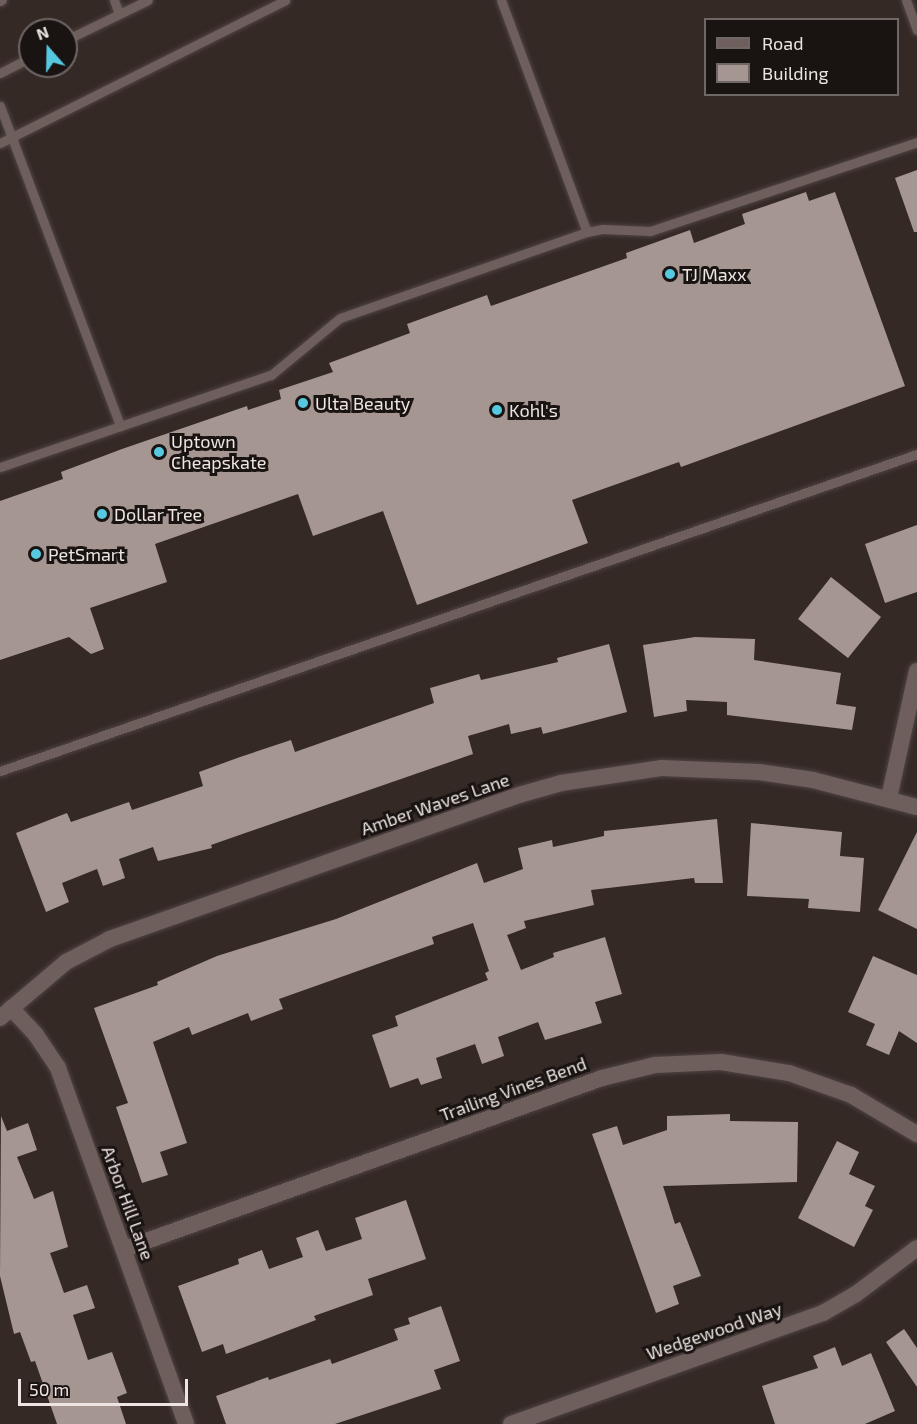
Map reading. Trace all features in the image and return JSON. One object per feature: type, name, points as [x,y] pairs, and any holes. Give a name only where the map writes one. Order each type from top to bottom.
[{"type":"street","points":[[888,798],[917,671]]},
{"type":"street","name":"Amber Waves Lane","points":[[5,1013],[66,962],[110,939],[519,795],[561,783],[661,768],[710,769],[813,780],[917,807]]},
{"type":"street","name":"Arbor Hill Lane","points":[[5,1013],[36,1035],[58,1068],[186,1424]]},
{"type":"street","name":"Trailing Vines Bend","points":[[124,1249],[602,1078],[655,1065],[721,1062],[789,1073],[851,1095],[917,1134]]},
{"type":"street","name":"Wedgewood Way","points":[[511,1424],[823,1313],[870,1285],[917,1248]]},
{"type":"lane","points":[[114,0],[119,14]]},
{"type":"lane","points":[[78,34],[148,0]]},
{"type":"lane","points":[[0,143],[285,0]]},
{"type":"lane","points":[[501,0],[587,232]]},
{"type":"lane","points":[[906,0],[917,30]]},
{"type":"lane","points":[[0,73],[18,64]]},
{"type":"lane","points":[[0,106],[120,426]]},
{"type":"lane","points":[[0,467],[271,375],[332,321],[587,232],[603,229],[650,231],[917,142]]},
{"type":"lane","points":[[0,771],[917,454]]},
{"type":"building","points":[[917,170],[917,232],[914,232],[895,178]]},
{"type":"building","points":[[806,192],[809,201],[835,192],[905,386],[681,467],[679,462],[572,500],[588,543],[417,605],[383,511],[313,536],[298,494],[155,544],[167,582],[90,608],[104,649],[91,654],[69,637],[0,660],[0,501],[63,479],[61,472],[122,449],[247,406],[248,410],[281,399],[279,390],[333,372],[329,363],[410,333],[407,324],[487,295],[491,306],[627,258],[626,253],[690,230],[694,243],[745,224],[742,214]]},
{"type":"building","points":[[917,525],[917,592],[885,603],[865,544]]},
{"type":"building","points":[[831,577],[881,617],[848,658],[798,619]]},
{"type":"building","points":[[695,637],[755,639],[754,660],[841,673],[836,704],[856,707],[852,730],[727,715],[727,702],[686,700],[687,711],[654,717],[643,645]]},
{"type":"building","points":[[609,644],[627,712],[543,734],[541,727],[511,734],[509,724],[468,736],[473,754],[211,845],[212,848],[158,861],[153,847],[119,859],[125,878],[103,886],[97,869],[62,883],[69,902],[46,912],[16,833],[67,813],[71,822],[129,802],[132,810],[203,786],[199,772],[240,757],[291,740],[295,752],[434,703],[430,688],[479,674],[481,680],[558,662],[557,658]]},
{"type":"building","points":[[717,819],[723,883],[695,883],[694,878],[591,890],[594,905],[524,921],[526,928],[507,935],[521,970],[554,957],[553,953],[605,937],[622,994],[595,1002],[602,1023],[545,1040],[538,1022],[498,1037],[504,1056],[482,1064],[475,1044],[436,1058],[442,1078],[421,1085],[418,1078],[390,1088],[372,1035],[398,1026],[395,1016],[488,980],[485,973],[489,971],[473,923],[432,937],[434,944],[279,999],[283,1009],[251,1021],[248,1013],[192,1035],[189,1027],[153,1042],[187,1143],[160,1152],[168,1175],[142,1183],[116,1107],[128,1103],[94,1008],[158,985],[157,982],[217,956],[336,919],[477,863],[484,883],[523,869],[518,848],[552,840],[553,847],[604,836],[604,831]]},
{"type":"building","points":[[751,823],[842,832],[840,856],[864,858],[860,912],[808,908],[809,899],[747,896]]},
{"type":"building","points":[[917,832],[917,929],[878,910]]},
{"type":"building","points":[[873,956],[917,975],[917,1043],[899,1031],[889,1055],[866,1045],[875,1024],[848,1012]]},
{"type":"building","points":[[730,1114],[730,1121],[798,1122],[797,1182],[663,1186],[675,1224],[680,1222],[701,1276],[673,1286],[679,1304],[656,1313],[592,1134],[617,1126],[623,1145],[667,1130],[667,1116]]},
{"type":"building","points":[[1,1116],[7,1131],[28,1123],[37,1150],[17,1157],[34,1199],[53,1191],[68,1247],[50,1253],[64,1293],[87,1285],[95,1308],[73,1315],[88,1360],[112,1352],[127,1393],[117,1397],[126,1424],[57,1424],[35,1361],[31,1362],[20,1332],[14,1334],[0,1276]]},
{"type":"building","points":[[837,1141],[859,1152],[849,1174],[875,1186],[865,1206],[873,1210],[854,1247],[798,1218]]},
{"type":"building","points":[[406,1200],[426,1259],[368,1279],[373,1295],[314,1316],[316,1320],[226,1354],[223,1344],[202,1352],[178,1286],[239,1264],[238,1259],[262,1250],[269,1269],[303,1257],[296,1238],[318,1230],[326,1251],[362,1239],[355,1218]]},
{"type":"building","points":[[441,1306],[460,1361],[434,1370],[441,1389],[335,1424],[226,1424],[216,1396],[268,1377],[269,1380],[330,1359],[332,1364],[398,1340],[394,1329],[410,1324],[408,1318]]},
{"type":"building","points":[[904,1329],[917,1348],[917,1387],[886,1342]]},
{"type":"building","points":[[835,1347],[842,1366],[871,1353],[895,1411],[865,1424],[775,1424],[762,1386],[818,1368],[813,1356]]},
{"type":"place","name":"TJ Maxx","points":[[670,274]]},
{"type":"place","name":"Ulta Beauty","points":[[303,403]]},
{"type":"place","name":"Kohl's","points":[[497,410]]},
{"type":"place","name":"Uptown Cheapskate","points":[[159,452]]},
{"type":"place","name":"Dollar Tree","points":[[102,514]]},
{"type":"place","name":"PetSmart","points":[[36,554]]}]
